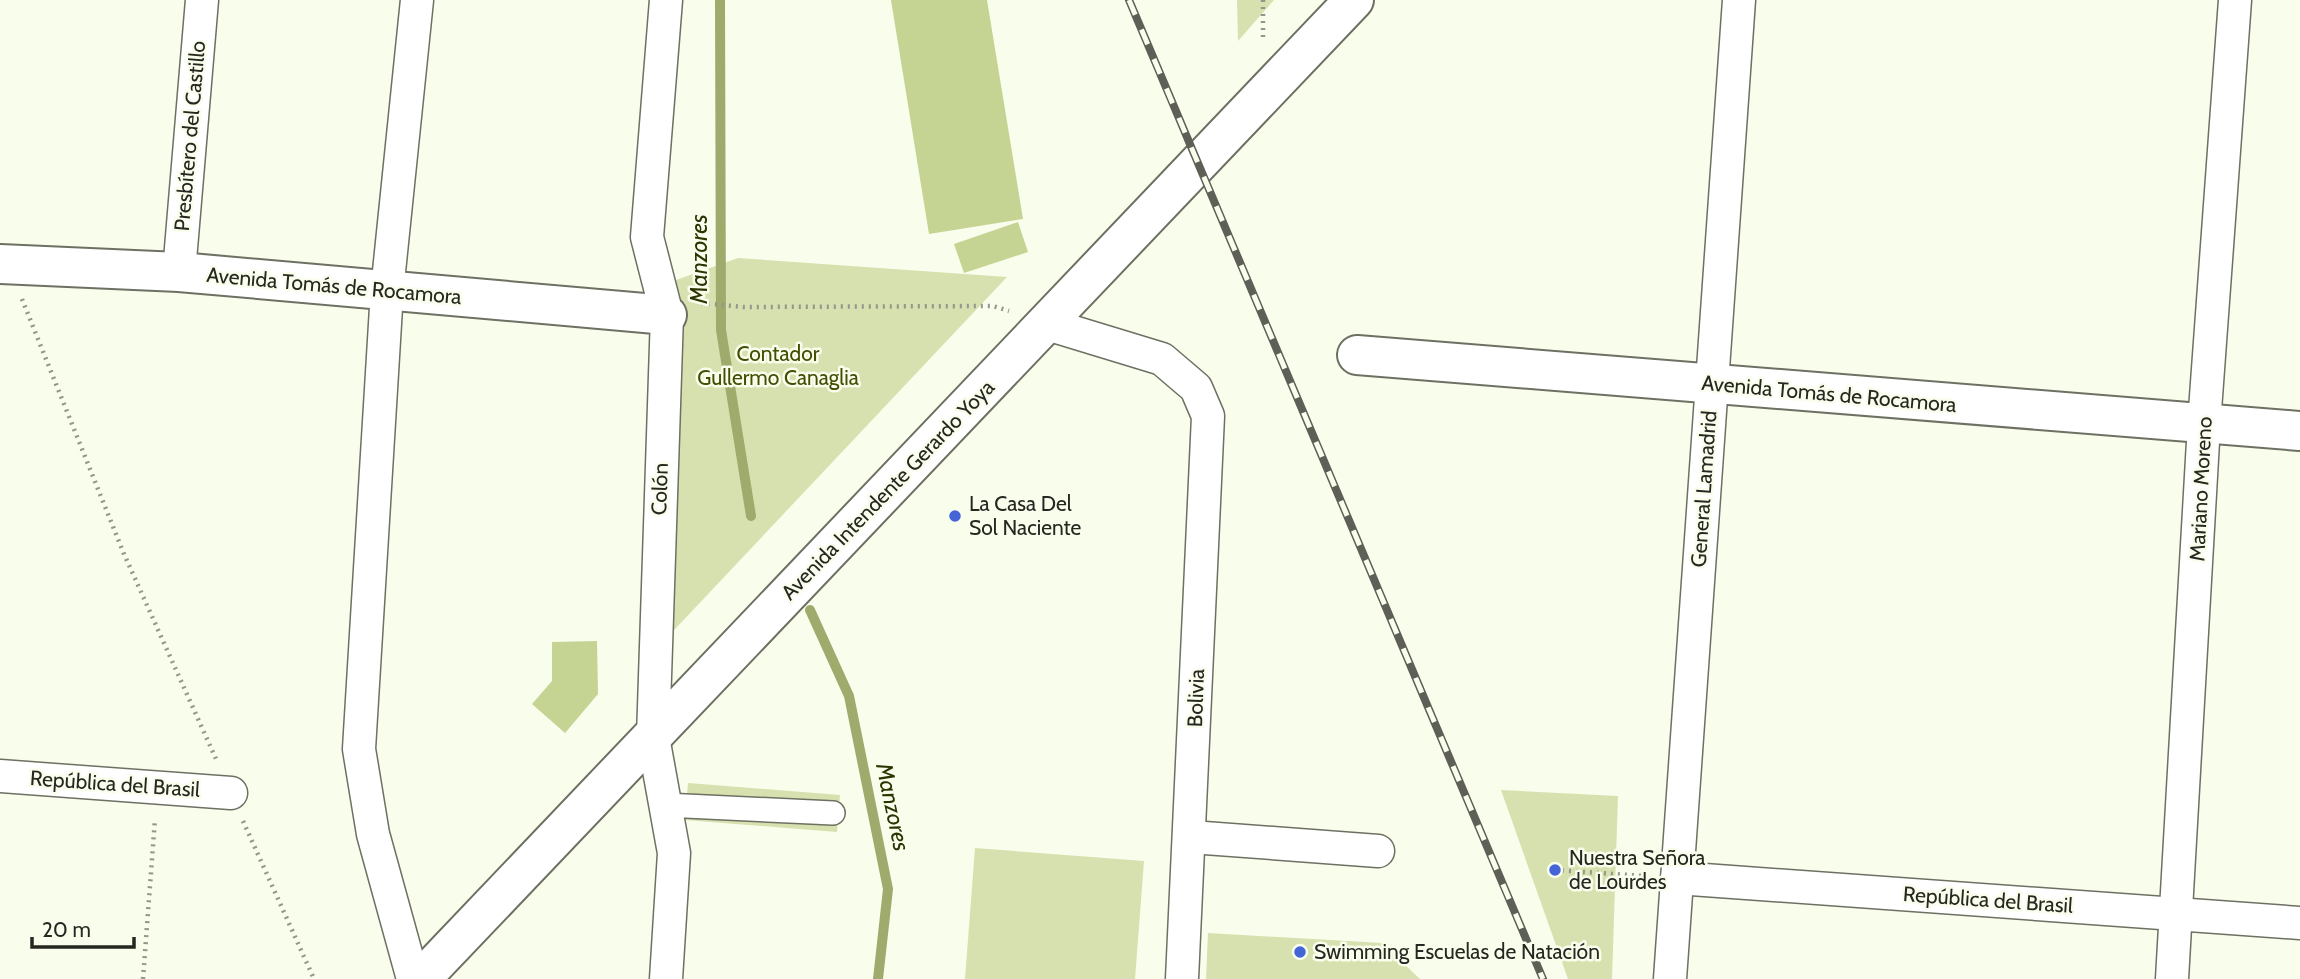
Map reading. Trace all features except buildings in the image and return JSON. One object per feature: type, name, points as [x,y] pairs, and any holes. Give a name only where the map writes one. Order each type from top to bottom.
[{"type":"street","name":"Presbítero del Castillo","points":[[179,272],[202,0]]},
{"type":"street","points":[[414,979],[373,834],[359,749],[387,291],[417,0]]},
{"type":"street","name":"Colón","points":[[666,0],[647,237],[667,315],[653,737],[674,853],[666,979]]},
{"type":"street","name":"Avenida Intendente Gerardo Yoya","points":[[421,979],[1354,0]]},
{"type":"street","name":"General Lamadrid","points":[[1670,979],[1739,0]]},
{"type":"street","name":"Mariano Moreno","points":[[2172,979],[2204,424],[2235,0]]},
{"type":"street","name":"Avenida Tomás de Rocamora","points":[[4,264],[179,272],[667,315]]},
{"type":"street","name":"Bolivia","points":[[1047,324],[1162,359],[1196,388],[1208,416],[1191,837],[1182,979]]},
{"type":"street","name":"Avenida Tomás de Rocamora","points":[[1357,355],[2300,431]]},
{"type":"street","name":"República del Brasil","points":[[0,776],[231,793]]},
{"type":"street","points":[[665,805],[833,813]]},
{"type":"street","points":[[1191,837],[1378,851]]},
{"type":"street","name":"República del Brasil","points":[[1677,878],[2300,923]]},
{"type":"path","points":[[4,264],[124,554],[314,979]]},
{"type":"path","points":[[704,302],[743,307],[993,306],[1047,324]]},
{"type":"path","points":[[144,979],[158,787]]},
{"type":"path","points":[[1555,870],[1677,878]]},
{"type":"green space","points":[[1237,0],[1274,0],[1238,41]]},
{"type":"green space","name":"Contador Gullermo Canaglia","points":[[738,258],[1007,277],[660,645],[676,280]]},
{"type":"green space","points":[[688,783],[840,795],[837,832],[685,820]]},
{"type":"green space","points":[[1501,790],[1618,796],[1612,979],[1568,979]]},
{"type":"green space","points":[[975,848],[1144,861],[1135,979],[965,979]]},
{"type":"green space","name":"Swimming Escuelas de Natación","points":[[1208,933],[1382,943],[1420,979],[1206,979]]},
{"type":"waterway","name":"Manzores","points":[[720,0],[721,330],[751,516]]},
{"type":"waterway","name":"Manzores","points":[[810,610],[849,696],[888,889],[878,979]]},
{"type":"railway","points":[[1129,0],[1543,979]]},
{"type":"place","name":"La Casa Del Sol Naciente","points":[[955,516]]},
{"type":"place","name":"Nuestra Señora de Lourdes","points":[[1555,870]]},
{"type":"place","name":"Swimming Escuelas de Natación","points":[[1300,952]]}]
